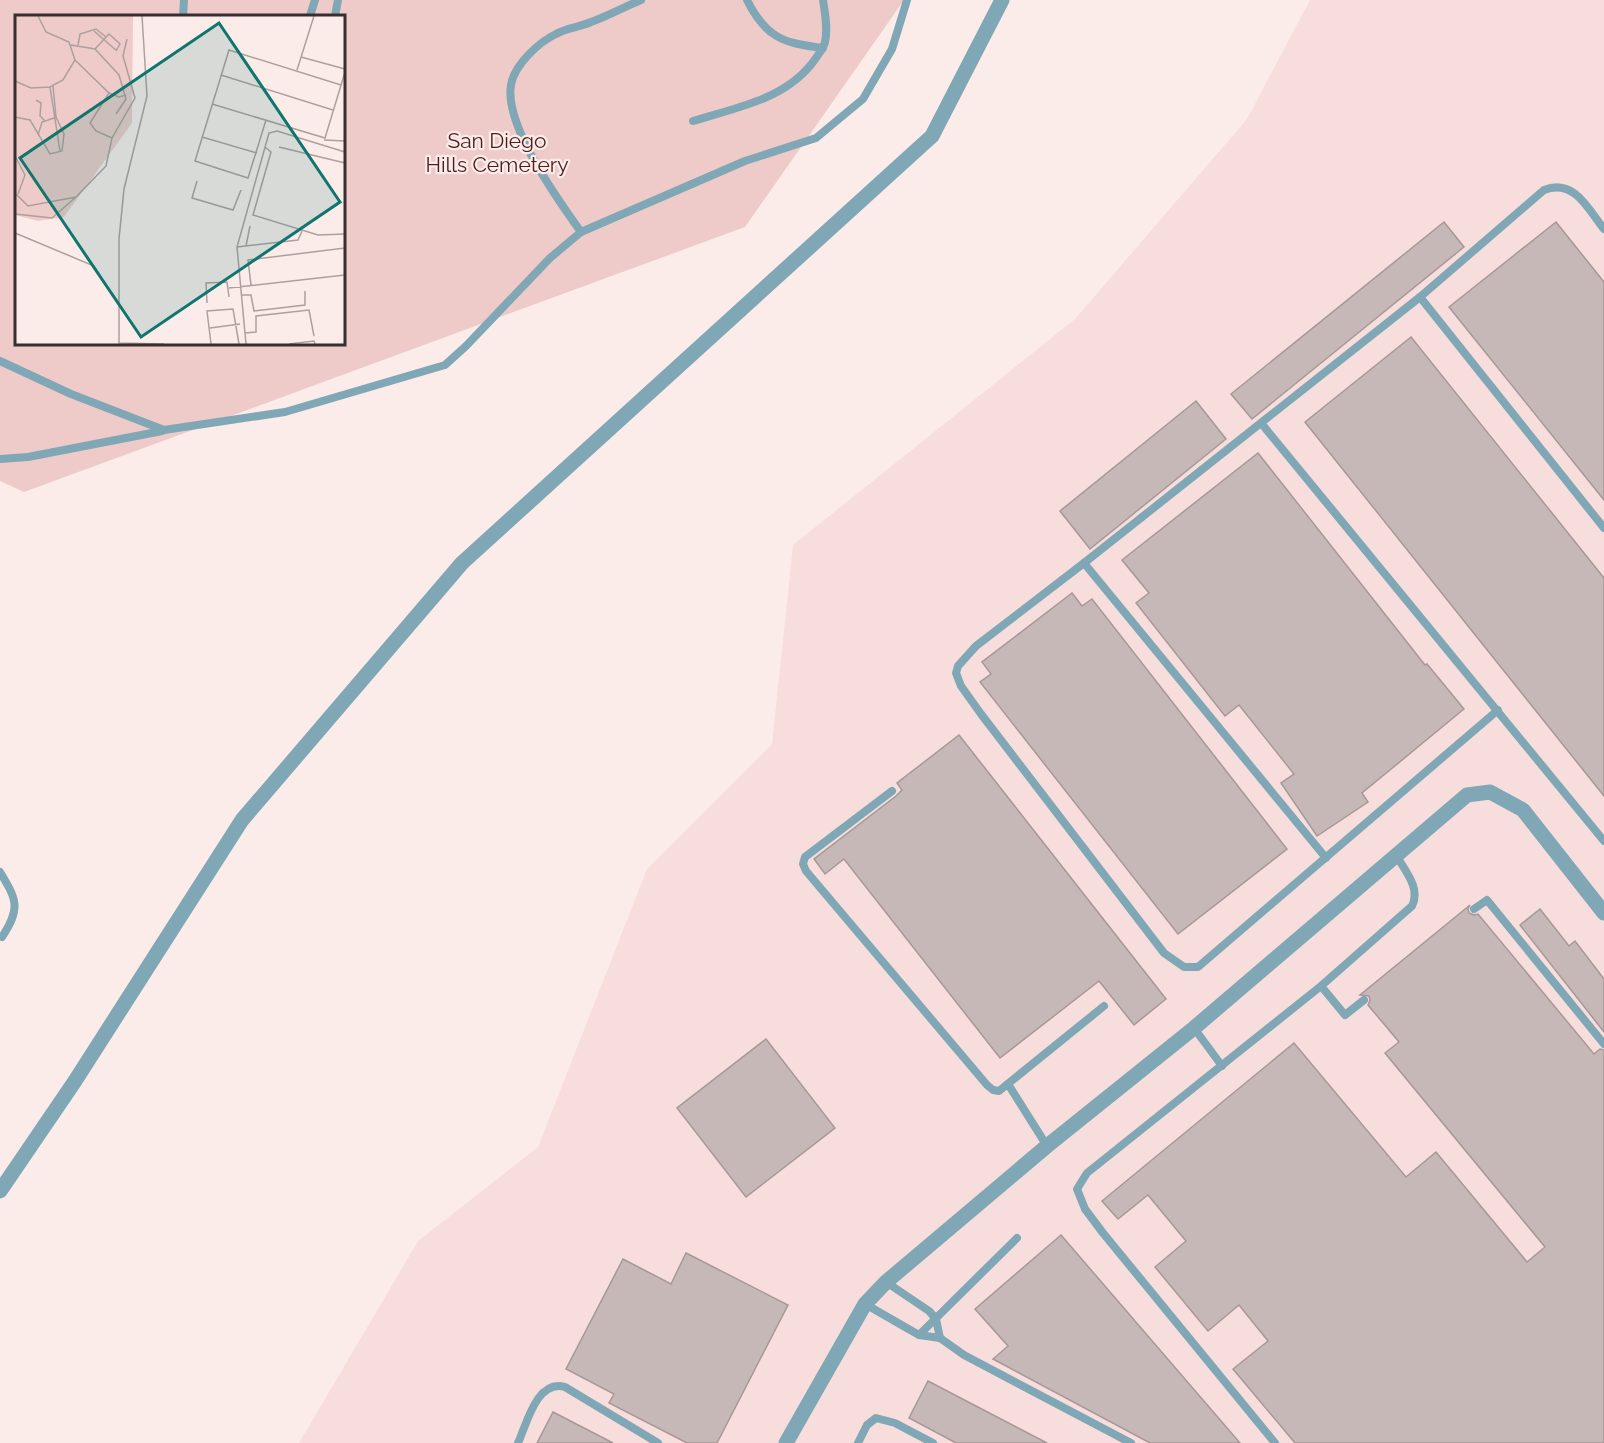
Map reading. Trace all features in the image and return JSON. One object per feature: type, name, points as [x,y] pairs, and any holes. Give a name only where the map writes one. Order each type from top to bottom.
[{"type":"street","points":[[0,1191],[75,1081],[242,820],[462,563],[932,136],[1002,0]]},
{"type":"street","points":[[786,1443],[864,1304],[886,1282],[1047,1146],[1194,1028],[1467,795],[1490,792],[1523,810],[1604,913]]},
{"type":"lane","points":[[183,15],[184,0]]},
{"type":"lane","points":[[310,15],[315,0]]},
{"type":"lane","points":[[335,15],[338,0]]},
{"type":"lane","points":[[581,232],[555,195],[522,137],[511,104],[511,84],[519,68],[536,48],[556,34],[590,23],[641,0]]},
{"type":"lane","points":[[747,0],[764,26],[774,36],[793,44],[823,48]]},
{"type":"lane","points":[[693,121],[775,95],[808,70],[825,44],[823,0]]},
{"type":"lane","points":[[0,459],[28,457],[164,430],[285,412],[446,365],[550,258],[581,232],[745,160],[816,138],[863,99],[892,50],[907,0]]},
{"type":"lane","points":[[1498,710],[1198,967],[1185,967],[1164,952],[981,714],[961,686],[957,673],[958,666],[976,646],[1420,297],[1544,190],[1555,186],[1566,187],[1577,195],[1604,229]]},
{"type":"lane","points":[[1420,297],[1604,528]]},
{"type":"lane","points":[[0,361],[70,394],[164,430]]},
{"type":"lane","points":[[1261,423],[1604,841]]},
{"type":"lane","points":[[1084,563],[1326,858]]},
{"type":"lane","points":[[892,791],[805,857],[803,864],[806,871],[987,1085],[998,1091],[1104,1006]]},
{"type":"lane","points":[[1275,1443],[1103,1233],[1085,1209],[1077,1189],[1087,1173],[1321,986],[1412,906],[1415,900],[1414,887],[1396,855]]},
{"type":"lane","points":[[0,872],[14,897],[16,911],[2,936]]},
{"type":"lane","points":[[1474,909],[1486,900],[1604,1044]]},
{"type":"lane","points":[[1321,986],[1345,1015],[1364,1000]]},
{"type":"lane","points":[[1194,1028],[1222,1066]]},
{"type":"lane","points":[[1008,1084],[1047,1146]]},
{"type":"lane","points":[[919,1335],[1017,1238]]},
{"type":"lane","points":[[886,1282],[929,1311],[936,1319],[940,1338]]},
{"type":"lane","points":[[864,1304],[919,1335],[940,1338],[964,1355],[1131,1443]]},
{"type":"lane","points":[[518,1443],[541,1393],[557,1385],[565,1387],[658,1443]]},
{"type":"lane","points":[[858,1443],[867,1425],[876,1418],[895,1423],[933,1443]]},
{"type":"shaded area","points":[[1310,0],[1604,0],[1604,1443],[299,1443],[418,1241],[538,1147],[647,869],[772,744],[793,545],[1075,319],[1247,119]]},
{"type":"green space","name":"San Diego Hills Cemetery","points":[[0,0],[904,0],[745,227],[24,492],[0,481]]},
{"type":"building","points":[[1444,222],[1464,247],[1252,419],[1231,394]]},
{"type":"building","points":[[1556,222],[1604,282],[1604,500],[1449,307]]},
{"type":"building","points":[[1411,337],[1604,578],[1604,796],[1305,422]]},
{"type":"building","points":[[1196,401],[1226,439],[1090,549],[1060,511]]},
{"type":"building","points":[[1258,453],[1425,665],[1427,664],[1464,709],[1362,793],[1368,802],[1317,836],[1281,783],[1294,774],[1239,705],[1225,716],[1136,603],[1149,593],[1122,560]]},
{"type":"building","points":[[1072,593],[1082,606],[1092,599],[1287,849],[1178,934],[980,682],[991,674],[982,662]]},
{"type":"building","points":[[959,735],[1166,999],[1134,1025],[1099,981],[1000,1058],[844,859],[825,874],[814,859],[896,796],[902,790],[897,783]]},
{"type":"building","points":[[1470,905],[1469,913],[1478,914],[1594,1054],[1600,1049],[1604,1050],[1604,1443],[1295,1443],[1233,1369],[1268,1341],[1239,1305],[1208,1331],[1155,1267],[1186,1241],[1148,1195],[1118,1219],[1102,1201],[1294,1043],[1406,1177],[1436,1152],[1527,1262],[1545,1247],[1385,1053],[1399,1042],[1368,1005],[1369,996],[1360,995]]},
{"type":"building","points":[[1540,909],[1569,946],[1575,941],[1604,979],[1604,1032],[1520,925]]},
{"type":"building","points":[[766,1039],[835,1128],[746,1197],[677,1108]]},
{"type":"building","points":[[1061,1235],[1240,1443],[1150,1443],[993,1359],[1008,1346],[975,1309]]},
{"type":"building","points":[[686,1253],[788,1305],[717,1443],[687,1443],[609,1403],[614,1394],[566,1369],[623,1259],[671,1284]]},
{"type":"building","points":[[928,1381],[1047,1443],[956,1443],[909,1418]]},
{"type":"building","points":[[553,1412],[613,1443],[537,1443]]}]
